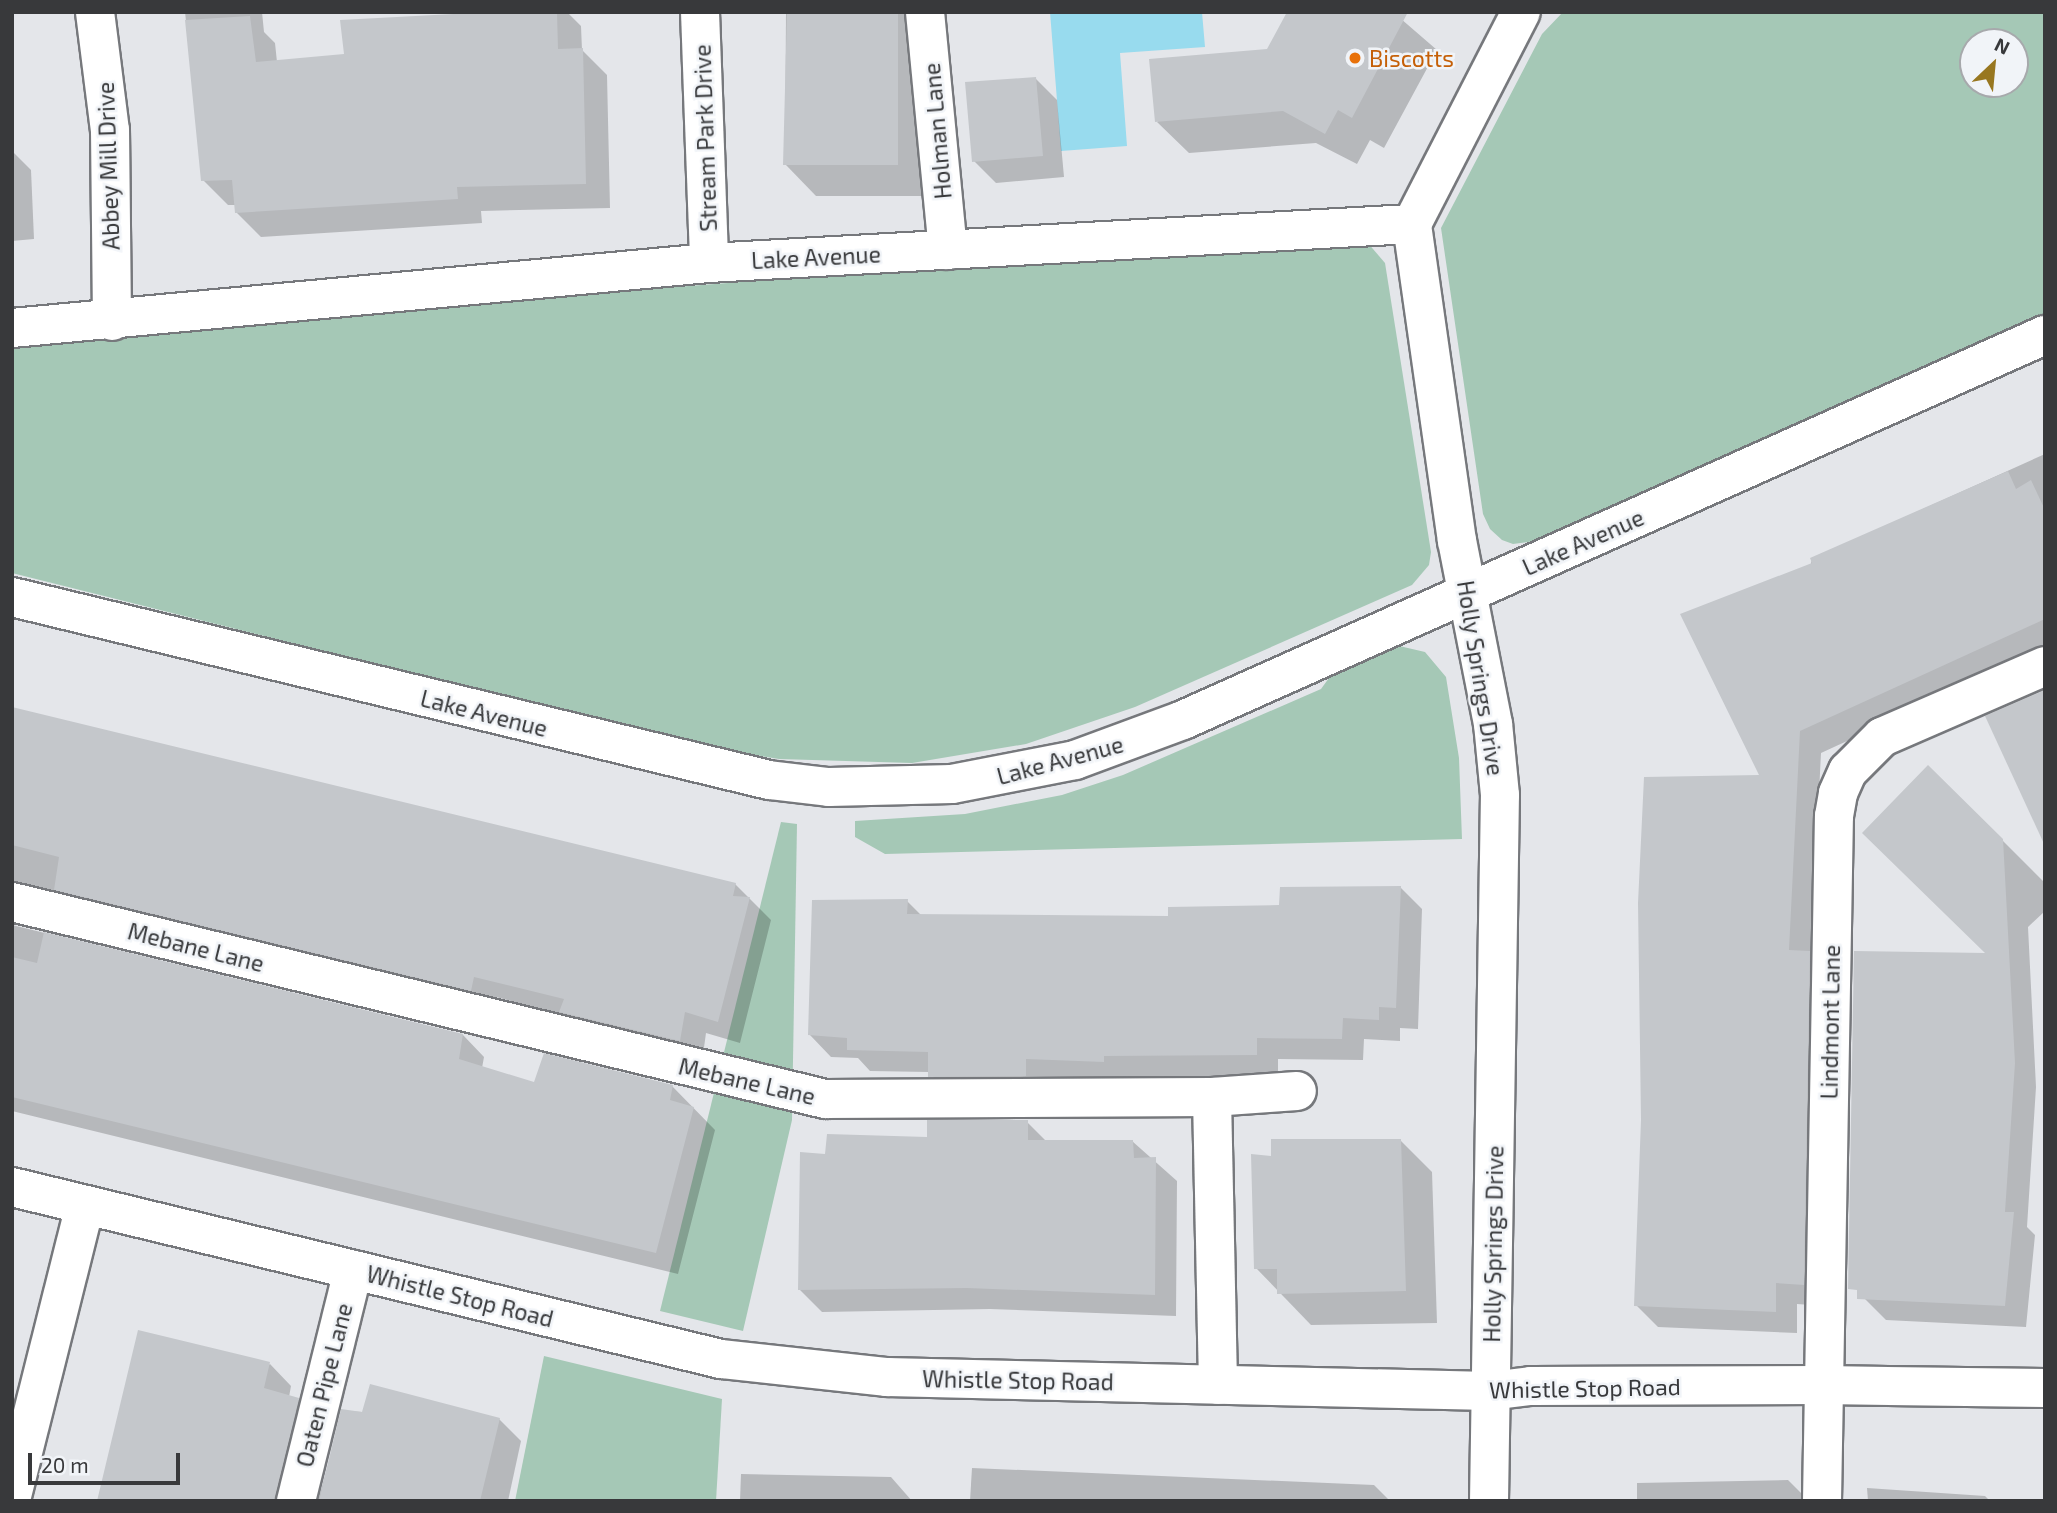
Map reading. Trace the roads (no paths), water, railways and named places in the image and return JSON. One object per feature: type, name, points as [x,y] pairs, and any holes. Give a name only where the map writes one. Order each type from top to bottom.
[{"type":"street","name":"Abbey Mill Drive","points":[[95,12],[110,130],[112,321]]},
{"type":"street","name":"Stream Park Drive","points":[[700,12],[709,263]]},
{"type":"street","name":"Holman Lane","points":[[925,12],[948,250]]},
{"type":"street","points":[[1412,224],[1521,12]]},
{"type":"street","name":"Lake Avenue","points":[[12,328],[112,321],[709,263],[1412,224]]},
{"type":"street","name":"Holly Springs Drive","points":[[1412,224],[1468,594],[1493,724],[1500,819],[1489,1501]]},
{"type":"street","name":"Lake Avenue","points":[[12,597],[709,768],[817,786],[889,788],[1014,775],[1130,742],[1468,594],[2045,335]]},
{"type":"street","name":"Lindmont Lane","points":[[1822,1501],[1833,830],[1838,793],[1848,771],[1882,737],[2045,666]]},
{"type":"street","name":"Mebane Lane","points":[[12,902],[825,1099],[1212,1097],[1297,1091]]},
{"type":"street","points":[[1212,1097],[1218,1385]]},
{"type":"street","name":"Whistle Stop Road","points":[[12,1187],[721,1359],[887,1377],[1490,1391],[1531,1387],[1823,1385],[2045,1388]]},
{"type":"street","points":[[12,1496],[85,1205]]},
{"type":"street","name":"Oaten Pipe Lane","points":[[296,1501],[353,1270]]},
{"type":"water","points":[[1050,12],[1202,12],[1205,47],[1120,53],[1127,146],[1061,151]]},
{"type":"place","name":"Biscotts","points":[[1355,58]]}]
